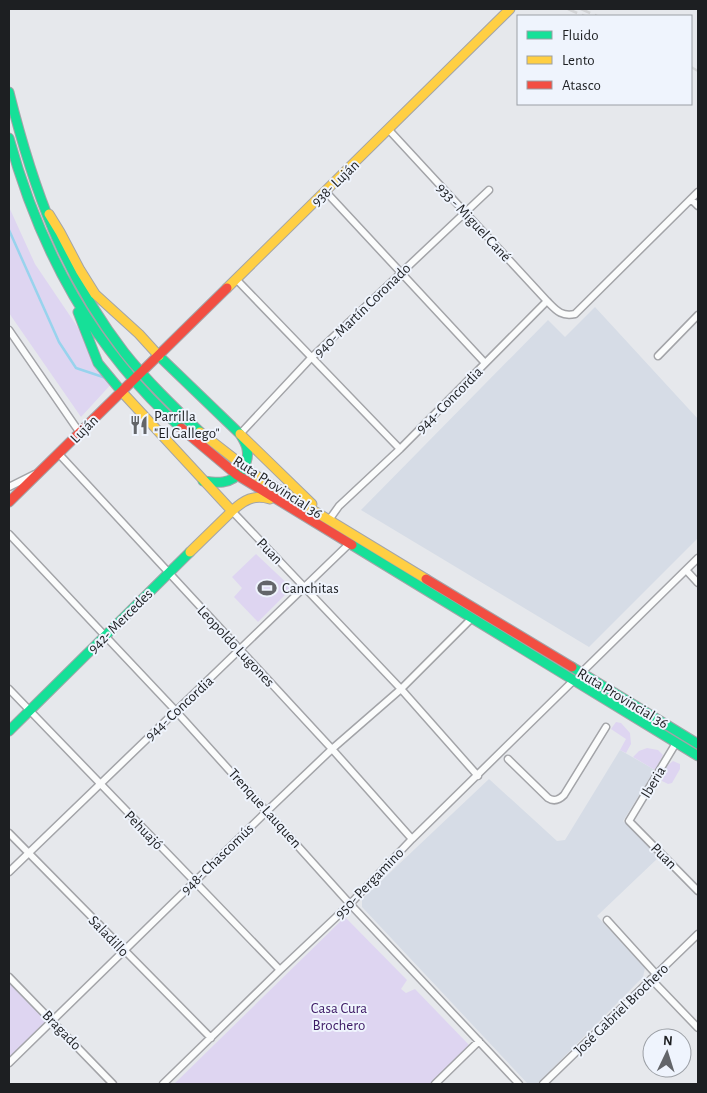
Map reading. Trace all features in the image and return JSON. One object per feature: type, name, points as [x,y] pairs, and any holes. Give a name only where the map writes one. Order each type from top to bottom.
[{"type":"main road","name":"938- Luján","points":[[159,356],[510,9]]},
{"type":"main road","name":"Ruta Provincial 36","points":[[9,92],[23,152],[53,235],[82,288],[116,341],[141,373],[180,413],[244,467],[698,744]]},
{"type":"main road","name":"Ruta Provincial 36","points":[[9,138],[30,207],[58,268],[97,331],[133,380],[174,422],[237,475],[698,756]]},
{"type":"main road","points":[[40,203],[57,225],[70,253],[92,289],[113,312],[132,327],[159,356],[328,520]]},
{"type":"main road","name":"Puan","points":[[58,268],[101,368],[232,511]]},
{"type":"main road","name":"Luján","points":[[9,502],[159,356]]},
{"type":"main road","points":[[203,480],[227,482],[244,467],[247,447],[240,434]]},
{"type":"main road","name":"942- Mercedes","points":[[9,731],[232,511],[248,498],[258,496],[291,508]]},
{"type":"street","name":"933 - Miguel Cané","points":[[389,130],[547,301],[561,314],[567,316],[574,314],[691,199]]},
{"type":"street","name":"940- Martín Coronado","points":[[240,434],[311,358],[489,190]]},
{"type":"street","points":[[326,192],[485,363]]},
{"type":"street","points":[[698,192],[691,199],[698,206]]},
{"type":"street","points":[[236,279],[400,450]]},
{"type":"street","name":"944- Concordia","points":[[328,520],[339,506],[400,450],[547,301]]},
{"type":"street","points":[[658,356],[698,315]]},
{"type":"street","points":[[9,330],[80,433]]},
{"type":"street","name":"Leopoldo Lugones","points":[[59,454],[168,574],[332,749],[412,839]]},
{"type":"street","points":[[9,487],[41,471]]},
{"type":"street","name":"Puan","points":[[232,511],[400,689],[478,776]]},
{"type":"street","name":"Trenque Lauquen","points":[[9,534],[175,710],[350,904],[519,1084]]},
{"type":"street","name":"944- Concordia","points":[[9,872],[349,544]]},
{"type":"street","points":[[581,673],[698,558]]},
{"type":"street","points":[[686,570],[698,583]]},
{"type":"street","name":"948- Chascomús","points":[[9,1063],[267,811],[332,749],[400,689],[472,618]]},
{"type":"street","name":"950- Pergamino","points":[[163,1084],[350,904],[412,839],[574,680]]},
{"type":"street","name":"Pehuajó","points":[[9,689],[280,970]]},
{"type":"street","points":[[508,759],[550,799],[559,800],[606,727]]},
{"type":"street","name":"Iberia","points":[[630,821],[676,743]]},
{"type":"street","name":"Puan","points":[[630,821],[698,890]]},
{"type":"street","name":"Saladillo","points":[[9,833],[124,952],[211,1038]]},
{"type":"street","points":[[607,920],[656,974]]},
{"type":"street","name":"José Gabriel Brochero","points":[[543,1084],[698,934]]},
{"type":"street","name":"Bragado","points":[[9,977],[113,1084]]},
{"type":"street","points":[[651,980],[698,1028]]},
{"type":"street","points":[[434,1084],[479,1041]]},
{"type":"shaded area","points":[[595,307],[698,419],[698,538],[589,647],[361,510],[548,320],[565,337]]},
{"type":"shaded area","points":[[620,750],[655,770],[623,821],[659,857],[597,916],[645,968],[643,977],[537,1084],[528,1084],[362,907],[362,899],[489,779],[557,841],[565,840]]},
{"type":"green space","points":[[9,207],[35,264],[114,381],[81,417],[9,313]]},
{"type":"green space","name":"Canchitas","points":[[256,554],[292,588],[258,622],[234,597],[242,588],[232,577]]},
{"type":"green space","points":[[616,722],[621,723],[630,733],[631,744],[626,753],[620,750],[626,739],[611,729]]},
{"type":"green space","points":[[647,748],[658,750],[663,755],[655,770],[633,757],[639,751]]},
{"type":"green space","points":[[673,761],[680,764],[680,769],[672,783],[668,784],[662,781],[661,777],[668,765]]},
{"type":"green space","name":"Casa Cura Brochero","points":[[345,917],[407,980],[401,989],[406,993],[415,989],[470,1046],[430,1084],[174,1084]]},
{"type":"green space","points":[[9,977],[52,1020],[9,1063]]},
{"type":"waterway","points":[[9,230],[59,342],[76,368],[106,378]]},
{"type":"railway","points":[[568,9],[582,15]]},
{"type":"railway","points":[[581,9],[595,15]]},
{"type":"railway","points":[[692,68],[698,71]]},
{"type":"traffic: fast","points":[[9,92],[40,196],[67,260],[84,292],[133,363],[160,393],[200,432]]},
{"type":"traffic: fast","points":[[9,138],[37,220],[54,259],[74,296],[96,331],[121,365],[181,428]]},
{"type":"traffic: fast","points":[[78,312],[98,363],[122,392]]},
{"type":"traffic: fast","points":[[159,356],[240,434],[246,445],[247,460],[238,475],[223,482],[203,481]]},
{"type":"traffic: fast","points":[[352,545],[698,756]]},
{"type":"traffic: fast","points":[[9,731],[190,552]]},
{"type":"traffic: fast","points":[[572,667],[698,744]]},
{"type":"traffic: slow","points":[[227,288],[510,9]]},
{"type":"traffic: slow","points":[[49,214],[95,294],[139,334],[159,356]]},
{"type":"traffic: slow","points":[[122,392],[232,511],[190,552]]},
{"type":"traffic: slow","points":[[200,432],[255,475],[426,579]]},
{"type":"traffic: slow","points":[[240,434],[312,504]]},
{"type":"traffic: slow","points":[[232,511],[249,499],[259,497],[270,499]]},
{"type":"traffic: jam","points":[[9,502],[227,288]]},
{"type":"traffic: jam","points":[[181,428],[237,475],[352,545]]},
{"type":"traffic: jam","points":[[426,579],[572,667]]},
{"type":"place","name":"Parrilla \"El Gallego\"","points":[[139,425]]},
{"type":"place","name":"Canchitas","points":[[267,588]]}]
